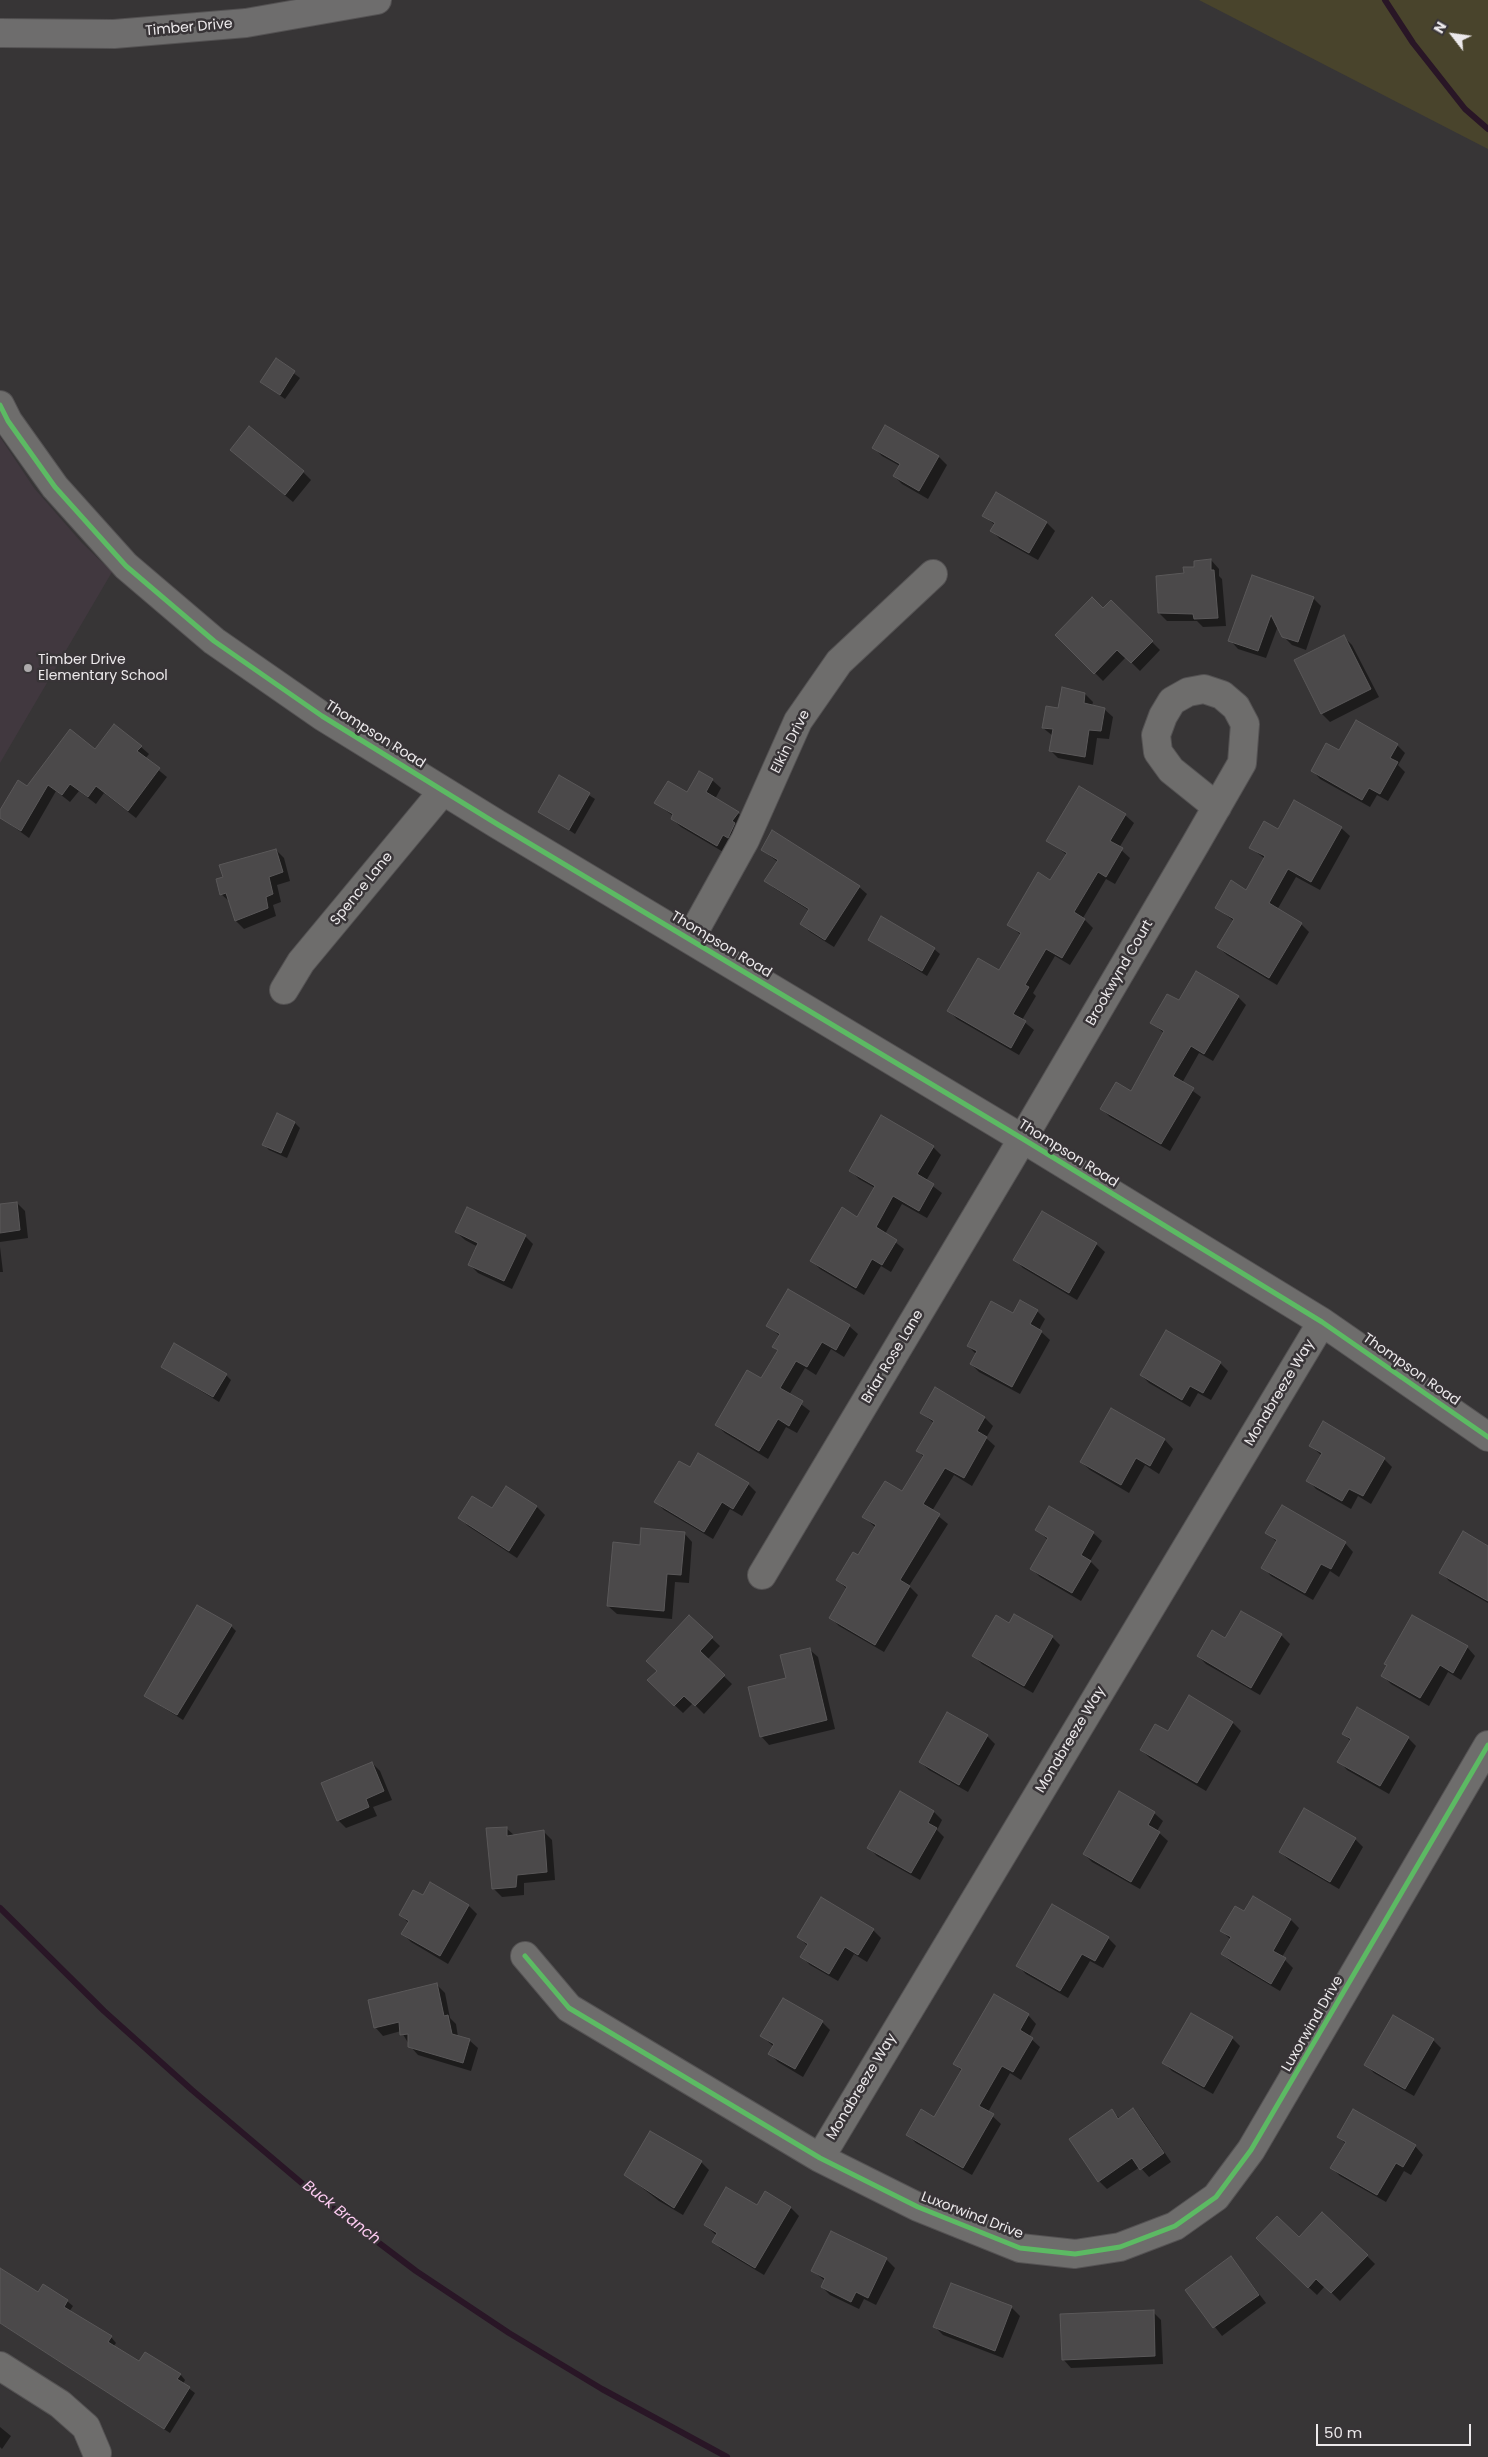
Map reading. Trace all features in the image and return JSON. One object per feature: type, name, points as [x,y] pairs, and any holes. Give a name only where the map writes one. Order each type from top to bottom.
[{"type":"main road","name":"Timber Drive","points":[[0,33],[114,34],[246,23],[377,0]]},
{"type":"street","name":"Thompson Road","points":[[0,405],[8,421],[55,487],[126,566],[180,614],[214,641],[322,716],[443,791],[1023,1139],[1322,1322],[1488,1437]]},
{"type":"street","name":"Elkin Drive","points":[[690,939],[746,840],[798,721],[839,662],[933,574]]},
{"type":"street","name":"Spence Lane","points":[[284,990],[301,962],[443,791]]},
{"type":"street","name":"Brookwynd Court","points":[[1023,1139],[1216,807]]},
{"type":"street","name":"Briar Rose Lane","points":[[762,1575],[1023,1139]]},
{"type":"street","name":"Monabreeze Way","points":[[820,2158],[1322,1322]]},
{"type":"street","name":"Luxorwind Drive","points":[[525,1956],[569,2008],[820,2158],[918,2208],[1020,2248],[1075,2254],[1120,2247],[1175,2226],[1216,2197],[1251,2150],[1488,1746]]},
{"type":"street","points":[[0,2366],[60,2404],[86,2427],[97,2452]]},
{"type":"shaded area","points":[[1199,0],[1488,0],[1488,149]]},
{"type":"shaded area","name":"Timber Drive Elementary School","points":[[0,437],[34,488],[82,543],[112,572],[0,763]]},
{"type":"building","points":[[276,358],[295,371],[280,395],[260,382]]},
{"type":"building","points":[[885,425],[939,456],[919,491],[893,476],[900,464],[872,448]]},
{"type":"building","points":[[249,426],[304,471],[285,495],[230,450]]},
{"type":"building","points":[[996,492],[1047,522],[1029,553],[990,531],[995,523],[982,516]]},
{"type":"building","points":[[1211,559],[1211,570],[1214,570],[1218,618],[1194,619],[1193,614],[1158,613],[1156,576],[1184,573],[1183,567],[1194,567],[1194,561]]},
{"type":"building","points":[[1252,575],[1314,597],[1298,642],[1282,637],[1271,615],[1258,651],[1228,641]]},
{"type":"building","points":[[1092,597],[1103,608],[1111,600],[1153,641],[1131,663],[1117,650],[1094,674],[1055,635]]},
{"type":"building","points":[[1344,635],[1371,689],[1321,714],[1294,660]]},
{"type":"building","points":[[1062,687],[1085,693],[1084,703],[1105,708],[1101,731],[1089,730],[1085,757],[1049,751],[1053,729],[1042,728],[1046,706],[1058,708]]},
{"type":"building","points":[[1356,720],[1398,744],[1390,758],[1398,762],[1380,794],[1369,788],[1362,800],[1311,771],[1326,743],[1339,750]]},
{"type":"building","points":[[114,724],[142,746],[137,751],[160,768],[128,811],[96,786],[88,797],[70,784],[62,795],[48,785],[21,831],[0,818],[0,810],[18,780],[27,786],[70,729],[95,749]]},
{"type":"building","points":[[699,771],[713,779],[706,792],[739,812],[732,821],[735,823],[728,838],[723,835],[717,846],[671,819],[673,814],[654,803],[668,781],[687,792]]},
{"type":"building","points":[[559,775],[590,793],[569,830],[538,812]]},
{"type":"building","points":[[1079,786],[1126,814],[1110,841],[1123,848],[1106,877],[1098,872],[1074,912],[1085,919],[1062,958],[1046,949],[1025,985],[1029,987],[1013,1014],[1026,1021],[1011,1048],[947,1011],[978,958],[999,970],[1021,933],[1007,925],[1038,872],[1050,880],[1067,853],[1046,841]]},
{"type":"building","points":[[1294,800],[1342,827],[1311,882],[1288,869],[1269,903],[1302,923],[1269,978],[1217,947],[1234,919],[1215,908],[1231,880],[1246,890],[1265,856],[1249,848],[1264,821],[1278,829]]},
{"type":"building","points":[[772,830],[860,886],[825,940],[800,924],[809,909],[764,881],[778,860],[761,850]]},
{"type":"building","points":[[276,849],[283,872],[269,877],[273,894],[266,897],[268,908],[235,921],[226,893],[220,895],[216,879],[223,877],[219,865]]},
{"type":"building","points":[[881,916],[935,948],[922,971],[868,940]]},
{"type":"building","points":[[1196,971],[1239,996],[1204,1054],[1191,1046],[1173,1076],[1194,1088],[1161,1144],[1100,1109],[1116,1082],[1131,1091],[1164,1031],[1150,1023],[1167,994],[1179,1000]]},
{"type":"building","points":[[277,1113],[295,1122],[281,1153],[262,1145]]},
{"type":"building","points":[[881,1115],[934,1146],[917,1174],[934,1184],[919,1211],[893,1196],[876,1227],[897,1240],[882,1265],[872,1259],[856,1288],[810,1261],[842,1207],[857,1217],[875,1186],[849,1171]]},
{"type":"building","points":[[17,1202],[20,1230],[0,1233],[0,1204]]},
{"type":"building","points":[[467,1207],[526,1235],[504,1281],[468,1265],[478,1243],[455,1232]]},
{"type":"building","points":[[1042,1211],[1097,1243],[1069,1293],[1013,1260]]},
{"type":"building","points":[[788,1289],[850,1325],[836,1350],[822,1342],[807,1367],[796,1361],[780,1388],[803,1401],[789,1426],[778,1419],[759,1451],[715,1425],[747,1370],[761,1378],[778,1350],[772,1347],[780,1334],[766,1326]]},
{"type":"building","points":[[1020,1300],[1038,1310],[1030,1324],[1042,1331],[1012,1387],[970,1364],[977,1351],[967,1346],[991,1301],[1013,1313]]},
{"type":"building","points":[[1166,1330],[1221,1362],[1203,1393],[1190,1386],[1182,1400],[1140,1375]]},
{"type":"building","points":[[174,1343],[227,1374],[213,1397],[161,1367]]},
{"type":"building","points":[[935,1387],[985,1417],[977,1431],[987,1437],[964,1478],[945,1468],[923,1504],[940,1514],[900,1580],[910,1586],[875,1645],[829,1618],[847,1587],[836,1580],[853,1552],[858,1555],[876,1525],[862,1517],[885,1481],[902,1491],[924,1455],[916,1451],[934,1421],[920,1413]]},
{"type":"building","points":[[1111,1408],[1165,1439],[1150,1466],[1136,1458],[1121,1485],[1080,1462]]},
{"type":"building","points":[[1323,1421],[1385,1458],[1363,1496],[1349,1489],[1342,1501],[1306,1481],[1322,1453],[1309,1446]]},
{"type":"building","points":[[698,1453],[749,1483],[733,1509],[722,1502],[704,1532],[654,1502],[679,1461],[690,1467]]},
{"type":"building","points":[[506,1486],[537,1506],[509,1551],[458,1518],[472,1496],[492,1508]]},
{"type":"building","points":[[1282,1505],[1346,1542],[1331,1569],[1321,1564],[1305,1593],[1261,1568],[1277,1540],[1265,1533]]},
{"type":"building","points":[[1049,1506],[1094,1532],[1081,1555],[1091,1561],[1072,1593],[1030,1569],[1048,1538],[1035,1530]]},
{"type":"building","points":[[641,1528],[685,1532],[681,1575],[667,1574],[664,1611],[607,1606],[613,1542],[640,1545]]},
{"type":"building","points":[[1463,1531],[1488,1546],[1488,1601],[1439,1573]]},
{"type":"building","points":[[197,1605],[232,1625],[177,1715],[144,1696]]},
{"type":"building","points":[[1241,1611],[1282,1634],[1251,1688],[1197,1656],[1212,1630],[1225,1638]]},
{"type":"building","points":[[1014,1614],[1053,1636],[1024,1686],[972,1656],[996,1615],[1009,1623]]},
{"type":"building","points":[[689,1615],[713,1637],[700,1651],[725,1675],[695,1706],[684,1696],[674,1706],[647,1680],[657,1671],[646,1661]]},
{"type":"building","points":[[1412,1615],[1468,1646],[1453,1673],[1440,1665],[1420,1698],[1381,1676],[1387,1665],[1384,1664]]},
{"type":"building","points":[[810,1648],[827,1720],[760,1737],[748,1687],[786,1678],[780,1655]]},
{"type":"building","points":[[1189,1695],[1233,1722],[1197,1783],[1140,1750],[1155,1724],[1168,1731]]},
{"type":"building","points":[[1357,1707],[1409,1737],[1380,1786],[1337,1762],[1351,1739],[1342,1734]]},
{"type":"building","points":[[947,1712],[988,1735],[959,1785],[919,1762]]},
{"type":"building","points":[[372,1762],[384,1791],[366,1799],[369,1807],[337,1821],[321,1783]]},
{"type":"building","points":[[900,1791],[934,1811],[928,1823],[937,1828],[911,1873],[867,1848]]},
{"type":"building","points":[[1119,1791],[1155,1812],[1148,1825],[1160,1832],[1131,1882],[1083,1854]]},
{"type":"building","points":[[1304,1808],[1356,1838],[1330,1882],[1279,1852]]},
{"type":"building","points":[[507,1827],[507,1836],[544,1830],[547,1872],[517,1875],[516,1887],[492,1889],[486,1828]]},
{"type":"building","points":[[430,1882],[469,1905],[440,1956],[401,1934],[409,1921],[399,1915],[413,1890],[423,1895]]},
{"type":"building","points":[[1253,1896],[1291,1919],[1273,1951],[1286,1958],[1271,1984],[1221,1954],[1231,1937],[1220,1931],[1235,1906],[1244,1911]]},
{"type":"building","points":[[821,1897],[874,1929],[858,1955],[845,1947],[829,1974],[800,1957],[808,1944],[797,1937]]},
{"type":"building","points":[[1052,1904],[1109,1937],[1095,1961],[1082,1954],[1060,1991],[1016,1966]]},
{"type":"building","points":[[437,1983],[444,2016],[448,2015],[452,2034],[470,2039],[463,2063],[408,2047],[408,2034],[400,2035],[399,2022],[374,2028],[368,2000]]},
{"type":"building","points":[[994,1994],[1029,2014],[1020,2030],[1033,2038],[1013,2072],[1002,2066],[979,2106],[994,2114],[963,2168],[906,2135],[921,2109],[934,2117],[962,2069],[953,2064]]},
{"type":"building","points":[[783,1998],[823,2021],[795,2069],[768,2054],[774,2044],[760,2036]]},
{"type":"building","points":[[1191,2013],[1233,2037],[1204,2087],[1162,2063]]},
{"type":"building","points":[[1393,2015],[1434,2039],[1405,2089],[1364,2065]]},
{"type":"building","points":[[1133,2108],[1164,2153],[1140,2170],[1132,2158],[1098,2182],[1069,2139],[1112,2109],[1118,2119]]},
{"type":"building","points":[[1353,2109],[1416,2145],[1403,2167],[1396,2163],[1377,2195],[1330,2168],[1346,2142],[1337,2137]]},
{"type":"building","points":[[650,2131],[702,2161],[674,2208],[624,2175]]},
{"type":"building","points":[[726,2187],[757,2205],[765,2191],[791,2207],[755,2268],[712,2242],[717,2233],[704,2225]]},
{"type":"building","points":[[1322,2212],[1368,2255],[1331,2293],[1316,2279],[1308,2288],[1256,2238],[1277,2216],[1299,2237]]},
{"type":"building","points":[[831,2231],[887,2258],[868,2298],[856,2292],[851,2302],[821,2287],[825,2278],[811,2271]]},
{"type":"building","points":[[1231,2256],[1259,2295],[1213,2328],[1185,2290]]},
{"type":"building","points":[[0,2268],[38,2292],[43,2284],[68,2300],[64,2307],[112,2336],[108,2342],[139,2361],[145,2352],[181,2374],[177,2379],[190,2387],[164,2429],[0,2323]]},
{"type":"building","points":[[951,2283],[1012,2306],[995,2351],[933,2327]]},
{"type":"building","points":[[1154,2310],[1155,2356],[1062,2360],[1060,2314]]},
{"type":"waterway","points":[[1385,0],[1413,43],[1465,109],[1488,129]]},
{"type":"waterway","name":"Buck Branch","points":[[0,1908],[104,2011],[192,2090],[317,2196],[416,2271],[509,2333],[602,2389],[727,2457]]},
{"type":"cycle path","points":[[0,405],[8,421],[55,487],[126,566],[214,641],[322,716],[497,824],[1023,1139],[1322,1322],[1488,1437]]},
{"type":"cycle path","points":[[525,1956],[569,2008],[820,2158],[918,2207],[1020,2248],[1075,2254],[1120,2247],[1175,2226],[1216,2197],[1251,2150],[1488,1745]]},
{"type":"place","name":"Timber Drive Elementary School","points":[[28,668]]}]
